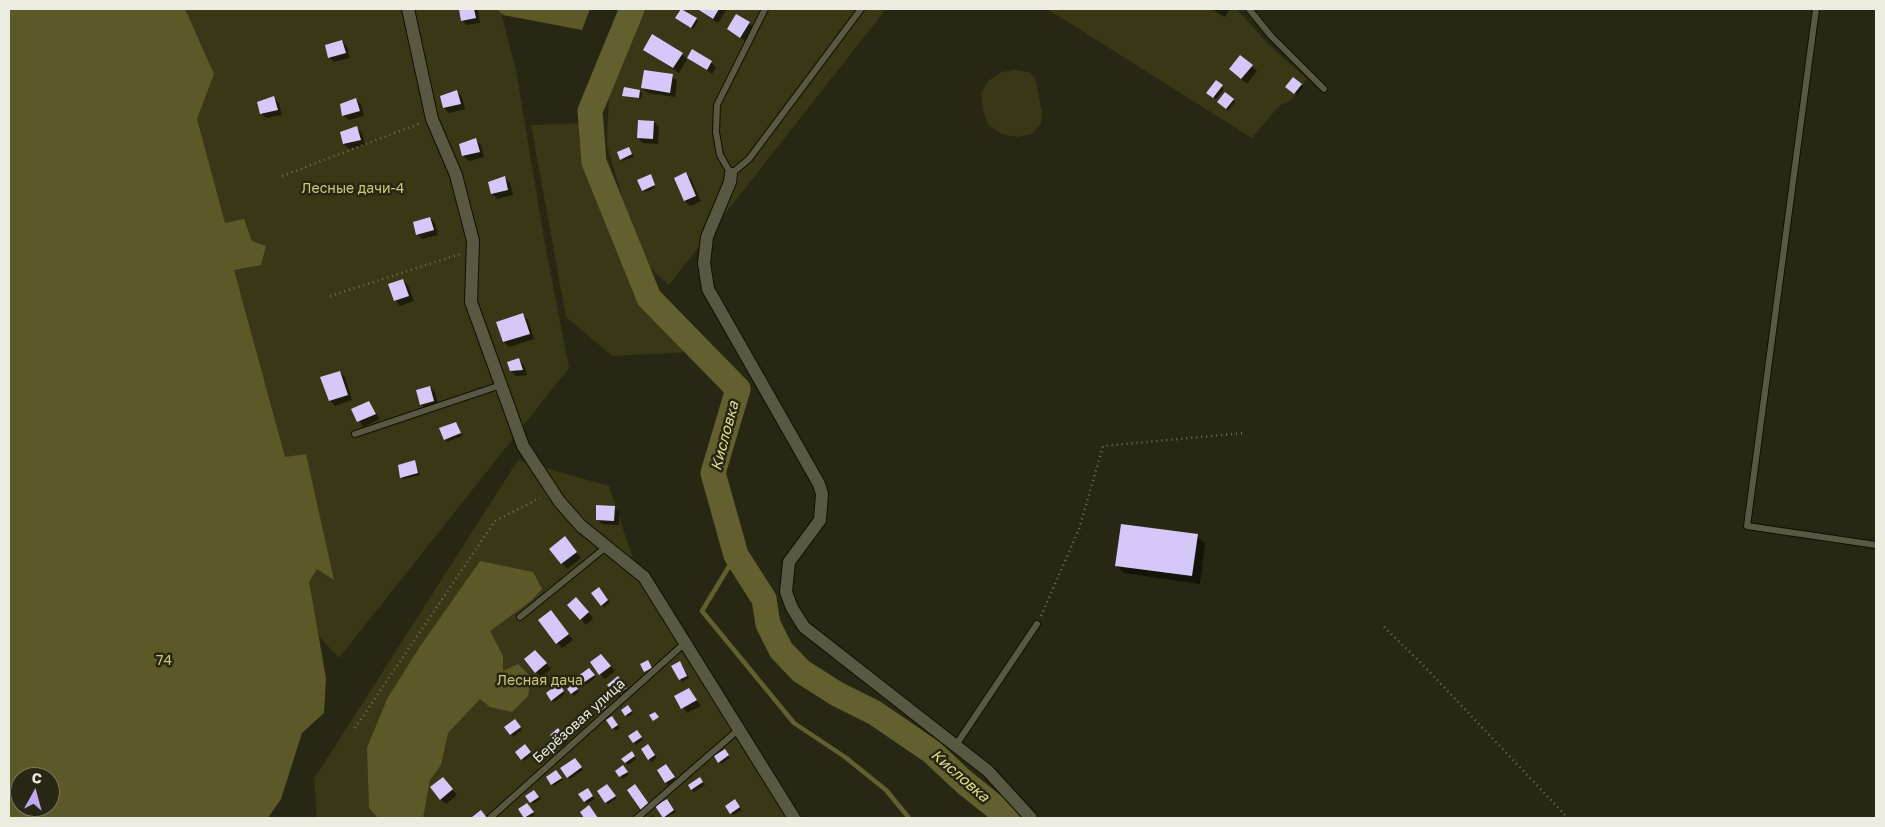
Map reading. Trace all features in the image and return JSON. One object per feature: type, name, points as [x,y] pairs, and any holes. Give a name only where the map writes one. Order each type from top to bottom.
[{"type":"street","points":[[408,9],[432,119],[456,175],[473,241],[471,302],[523,446],[553,491],[581,526],[644,577],[794,818]]},
{"type":"street","points":[[731,174],[730,182],[707,237],[704,262],[708,289],[819,484],[822,494],[820,520],[789,562],[786,592],[792,608],[804,627],[988,771],[1031,818]]},
{"type":"lane","points":[[765,9],[718,105],[715,120],[717,139],[720,154],[731,174],[749,159],[861,9]]},
{"type":"lane","points":[[1249,9],[1271,36],[1324,89]]},
{"type":"lane","points":[[1816,9],[1747,526],[1876,545]]},
{"type":"lane","points":[[355,434],[501,385]]},
{"type":"lane","points":[[520,617],[606,547]]},
{"type":"lane","points":[[956,745],[1037,624]]},
{"type":"lane","name":"Берёзовая улица","points":[[490,818],[685,643]]},
{"type":"lane","points":[[638,818],[738,730]]},
{"type":"path","points":[[282,176],[432,119]]},
{"type":"path","points":[[330,296],[473,250]]},
{"type":"path","points":[[1037,624],[1079,529],[1103,446],[1244,433]]},
{"type":"path","points":[[355,728],[495,521],[553,491]]},
{"type":"path","points":[[1384,627],[1422,664],[1568,818]]},
{"type":"green space","name":"74","points":[[9,9],[185,9],[214,74],[197,119],[225,223],[244,219],[252,241],[266,246],[261,265],[234,270],[285,457],[306,454],[334,580],[317,569],[309,582],[326,678],[324,713],[302,733],[281,799],[268,818],[9,818]]},
{"type":"green space","name":"Лесные дачи-4","points":[[110,9],[500,9],[516,70],[545,244],[569,368],[339,658],[280,595]]},
{"type":"green space","points":[[497,9],[590,9],[582,30],[503,15]]},
{"type":"green space","points":[[644,9],[886,9],[669,285],[640,259],[607,145],[610,67]]},
{"type":"green space","points":[[1047,9],[1237,9],[1268,44],[1307,79],[1291,100],[1279,106],[1252,138]]},
{"type":"green space","points":[[1015,70],[1030,72],[1036,80],[1042,115],[1041,123],[1032,134],[1017,137],[1004,135],[989,126],[984,114],[981,93],[988,81],[1002,72]]},
{"type":"green space","points":[[585,123],[587,158],[622,247],[692,352],[612,356],[566,317],[531,125]]},
{"type":"green space","name":"Лесная дача","points":[[518,460],[609,486],[640,580],[787,818],[317,818],[314,779]]},
{"type":"green space","points":[[480,561],[533,572],[542,589],[531,601],[490,631],[503,656],[503,671],[518,664],[531,677],[528,696],[512,712],[490,707],[480,699],[448,733],[441,765],[430,780],[423,818],[378,818],[369,808],[367,748],[387,699],[419,648]]},
{"type":"building","points":[[459,9],[474,9],[476,18],[461,21]]},
{"type":"building","points":[[681,9],[697,18],[691,28],[675,18]]},
{"type":"building","points":[[700,9],[719,9],[713,19]]},
{"type":"building","points":[[736,14],[750,22],[740,38],[727,29]]},
{"type":"building","points":[[652,34],[683,53],[673,68],[643,50]]},
{"type":"building","points":[[342,40],[346,53],[328,58],[325,45]]},
{"type":"building","points":[[692,49],[712,61],[707,70],[687,58]]},
{"type":"building","points":[[1240,55],[1253,65],[1241,79],[1229,69]]},
{"type":"building","points":[[644,70],[673,74],[670,93],[641,88]]},
{"type":"building","points":[[1293,77],[1302,84],[1294,94],[1285,87]]},
{"type":"building","points":[[1216,80],[1223,85],[1213,98],[1206,93]]},
{"type":"building","points":[[624,87],[640,90],[639,98],[622,96]]},
{"type":"building","points":[[457,90],[461,104],[443,108],[440,96]]},
{"type":"building","points":[[1225,92],[1234,99],[1226,109],[1217,102]]},
{"type":"building","points":[[274,96],[278,110],[260,114],[257,102]]},
{"type":"building","points":[[356,98],[360,111],[342,116],[340,104]]},
{"type":"building","points":[[638,120],[654,121],[653,139],[637,138]]},
{"type":"building","points":[[357,126],[361,140],[343,144],[340,132]]},
{"type":"building","points":[[476,138],[480,152],[462,156],[459,144]]},
{"type":"building","points":[[629,147],[632,154],[620,160],[617,152]]},
{"type":"building","points":[[686,172],[696,196],[684,201],[674,178]]},
{"type":"building","points":[[651,174],[655,185],[642,191],[637,180]]},
{"type":"building","points":[[505,176],[508,190],[491,194],[488,182]]},
{"type":"building","points":[[430,217],[434,230],[416,235],[413,222]]},
{"type":"building","points":[[403,279],[409,296],[394,301],[388,284]]},
{"type":"building","points":[[523,313],[530,334],[503,342],[496,322]]},
{"type":"building","points":[[519,358],[523,370],[510,371],[507,362]]},
{"type":"building","points":[[340,371],[348,395],[329,401],[320,377]]},
{"type":"building","points":[[430,386],[434,401],[420,405],[416,390]]},
{"type":"building","points":[[369,401],[376,414],[357,422],[351,409]]},
{"type":"building","points":[[456,422],[461,433],[444,440],[439,428]]},
{"type":"building","points":[[415,460],[418,473],[400,478],[398,465]]},
{"type":"building","points":[[596,505],[615,506],[614,521],[596,520]]},
{"type":"building","points":[[1121,524],[1198,534],[1192,576],[1115,566]]},
{"type":"building","points":[[565,536],[577,552],[561,564],[549,549]]},
{"type":"building","points":[[599,587],[608,600],[601,606],[591,593]]},
{"type":"building","points":[[576,597],[589,612],[580,620],[567,605]]},
{"type":"building","points":[[551,610],[569,634],[556,644],[538,620]]},
{"type":"building","points":[[535,650],[547,663],[535,673],[524,659]]},
{"type":"building","points":[[601,654],[611,666],[599,675],[590,662]]},
{"type":"building","points":[[648,660],[652,668],[644,672],[640,664]]},
{"type":"building","points":[[680,661],[687,676],[679,680],[671,666]]},
{"type":"building","points":[[589,668],[595,675],[583,683],[578,676]]},
{"type":"building","points":[[618,676],[627,688],[616,696],[607,685]]},
{"type":"building","points":[[559,683],[564,691],[551,701],[546,693]]},
{"type":"building","points":[[574,683],[578,689],[571,694],[567,689]]},
{"type":"building","points":[[689,688],[697,700],[681,709],[674,696]]},
{"type":"building","points":[[600,699],[606,707],[599,713],[593,704]]},
{"type":"building","points":[[628,705],[632,711],[625,716],[621,710]]},
{"type":"building","points":[[655,712],[659,717],[653,721],[649,715]]},
{"type":"building","points":[[612,716],[618,725],[612,729],[606,720]]},
{"type":"building","points":[[515,719],[521,727],[510,735],[504,727]]},
{"type":"building","points":[[558,728],[567,740],[558,746],[550,735]]},
{"type":"building","points":[[637,730],[642,737],[633,743],[628,736]]},
{"type":"building","points":[[525,744],[531,752],[521,760],[515,752]]},
{"type":"building","points":[[648,744],[655,755],[648,760],[641,749]]},
{"type":"building","points":[[725,749],[729,755],[718,763],[714,756]]},
{"type":"building","points":[[632,751],[635,756],[625,763],[621,759]]},
{"type":"building","points":[[575,758],[582,767],[567,778],[560,768]]},
{"type":"building","points":[[666,764],[675,777],[665,783],[657,770]]},
{"type":"building","points":[[623,765],[628,772],[619,777],[615,771]]},
{"type":"building","points":[[556,770],[562,778],[551,785],[546,777]]},
{"type":"building","points":[[443,777],[453,789],[440,800],[430,787]]},
{"type":"building","points":[[700,777],[703,782],[691,790],[688,785]]},
{"type":"building","points":[[607,784],[616,796],[605,803],[597,791]]},
{"type":"building","points":[[635,784],[649,804],[641,810],[627,790]]},
{"type":"building","points":[[588,788],[593,796],[584,802],[578,794]]},
{"type":"building","points":[[534,790],[539,797],[530,803],[525,796]]},
{"type":"building","points":[[667,799],[674,810],[663,818],[655,806]]},
{"type":"building","points":[[735,799],[740,807],[730,814],[725,806]]},
{"type":"building","points":[[527,803],[534,812],[524,818],[518,809]]},
{"type":"building","points":[[589,805],[598,818],[584,818],[580,812]]},
{"type":"building","points":[[481,810],[487,818],[472,817]]},
{"type":"waterway","name":"Кисловка","points":[[632,9],[590,111],[594,162],[649,298],[738,389],[713,473],[736,555],[764,599],[768,624],[781,650],[801,671],[837,694],[875,713],[932,752],[964,782],[1009,818]]},
{"type":"waterway","points":[[736,555],[702,611],[794,723],[845,757],[886,790],[909,818]]}]
